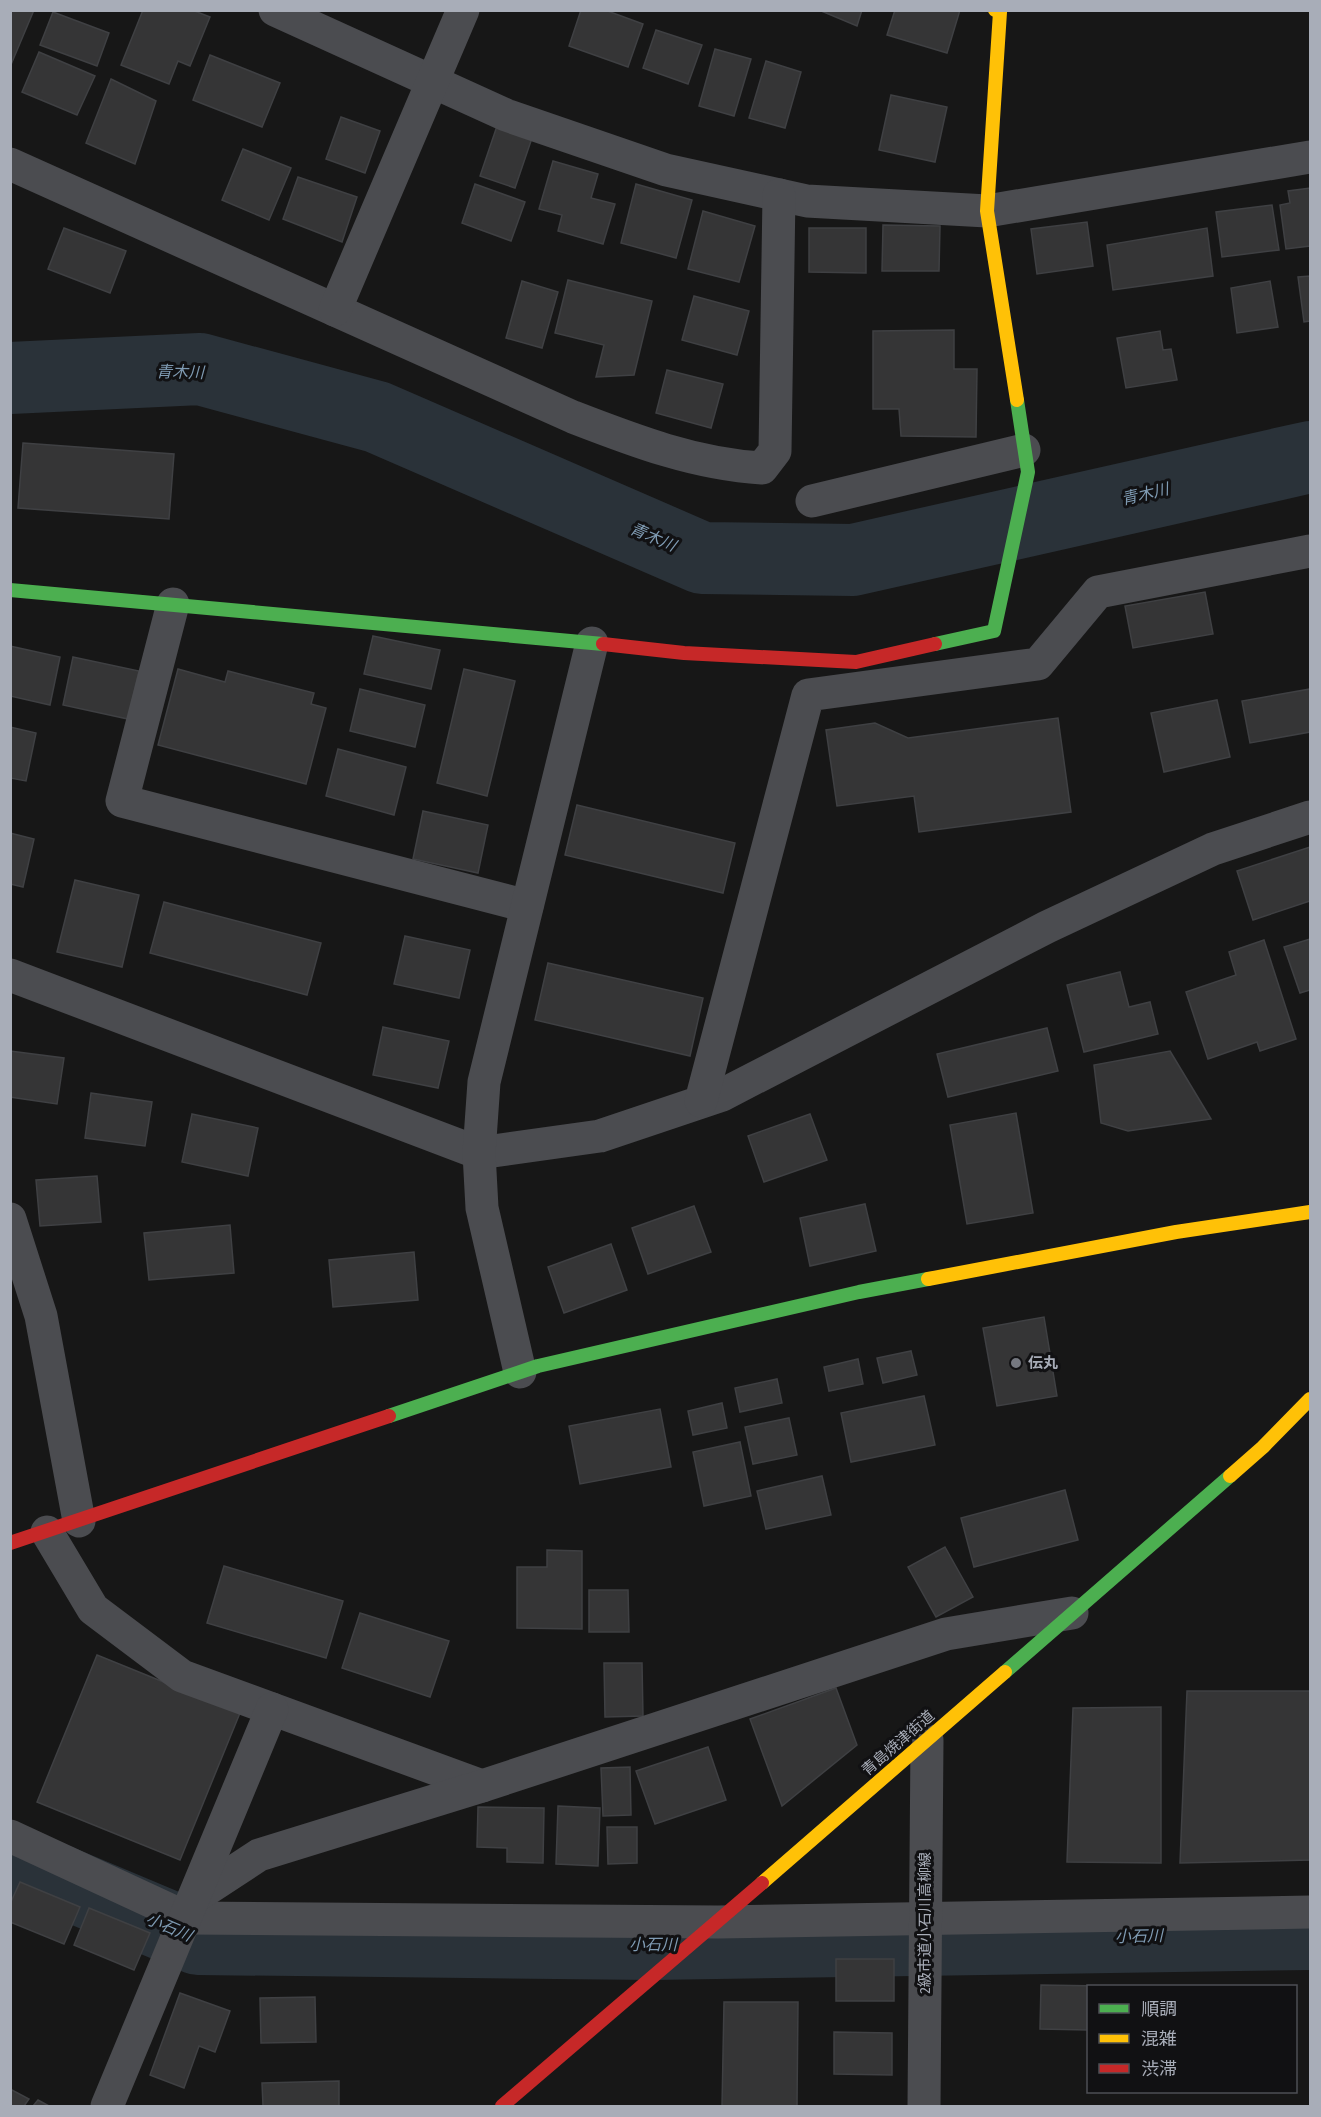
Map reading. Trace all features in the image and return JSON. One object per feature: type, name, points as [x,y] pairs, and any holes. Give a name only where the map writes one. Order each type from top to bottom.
[{"type":"street","points":[[275,10],[506,115],[666,170],[807,201],[987,211],[1311,158]]},
{"type":"street","points":[[335,310],[463,10]]},
{"type":"street","points":[[10,590],[684,653],[856,662],[994,631],[1026,461],[987,211],[1000,12],[995,10]]},
{"type":"street","points":[[10,164],[573,417],[651,447],[725,465],[762,468],[775,451],[779,195]]},
{"type":"street","points":[[812,501],[1026,461]]},
{"type":"street","points":[[701,1101],[808,695],[1038,664],[1098,592],[1311,551]]},
{"type":"street","points":[[173,604],[122,801],[527,906]]},
{"type":"street","points":[[520,1372],[482,1208],[479,1153],[484,1082],[592,643]]},
{"type":"street","points":[[10,975],[479,1153],[600,1136],[722,1095],[1047,927],[1213,849],[1311,817]]},
{"type":"street","points":[[10,1543],[520,1372],[859,1292],[1176,1232],[1311,1212]]},
{"type":"street","points":[[10,1219],[41,1316],[79,1521]]},
{"type":"street","name":"青島焼津街道","points":[[502,2106],[718,1922],[1263,1447],[1311,1399]]},
{"type":"street","points":[[47,1532],[93,1610],[182,1676],[482,1786]]},
{"type":"street","points":[[191,1908],[258,1855],[482,1786],[946,1634],[1072,1613]]},
{"type":"street","points":[[107,2106],[272,1709]]},
{"type":"street","name":"2級市道小石川高柳線","points":[[924,2106],[927,1740]]},
{"type":"street","points":[[10,1836],[191,1908],[718,1922],[1311,1912]]},
{"type":"building","points":[[10,10],[34,10],[10,67]]},
{"type":"building","points":[[143,10],[192,10],[210,17],[190,66],[178,61],[169,84],[121,65]]},
{"type":"building","points":[[581,10],[605,10],[643,24],[628,67],[569,46]]},
{"type":"building","points":[[819,10],[862,10],[857,26]]},
{"type":"building","points":[[895,10],[960,10],[947,53],[887,35]]},
{"type":"building","points":[[53,12],[109,33],[97,66],[40,45]]},
{"type":"building","points":[[656,30],[702,45],[688,84],[643,68]]},
{"type":"building","points":[[715,49],[751,59],[734,116],[699,106]]},
{"type":"building","points":[[39,52],[95,76],[77,115],[22,92]]},
{"type":"building","points":[[210,55],[280,83],[262,127],[193,100]]},
{"type":"building","points":[[766,61],[801,72],[785,128],[749,118]]},
{"type":"building","points":[[111,79],[156,101],[135,164],[86,143]]},
{"type":"building","points":[[891,95],[947,107],[935,162],[879,150]]},
{"type":"building","points":[[341,117],[380,131],[365,173],[326,159]]},
{"type":"building","points":[[497,126],[532,138],[515,188],[480,176]]},
{"type":"building","points":[[243,149],[291,168],[269,220],[222,200]]},
{"type":"building","points":[[553,161],[598,174],[591,198],[615,204],[603,244],[558,231],[562,215],[539,209]]},
{"type":"building","points":[[298,177],[357,197],[342,242],[283,219]]},
{"type":"building","points":[[475,184],[525,202],[511,241],[462,223]]},
{"type":"building","points":[[636,184],[692,200],[676,258],[621,243]]},
{"type":"building","points":[[1310,188],[1310,246],[1286,249],[1280,205],[1290,203],[1288,191]]},
{"type":"building","points":[[1272,205],[1279,250],[1222,257],[1216,212]]},
{"type":"building","points":[[703,211],[755,226],[739,282],[688,269]]},
{"type":"building","points":[[1087,222],[1093,266],[1037,274],[1031,229]]},
{"type":"building","points":[[883,225],[940,226],[939,271],[882,271]]},
{"type":"building","points":[[64,228],[126,251],[110,293],[48,269]]},
{"type":"building","points":[[809,228],[866,228],[866,273],[809,272]]},
{"type":"building","points":[[1207,228],[1213,276],[1113,290],[1107,245]]},
{"type":"building","points":[[1310,276],[1310,321],[1304,322],[1298,277]]},
{"type":"building","points":[[568,280],[652,301],[634,375],[596,377],[604,345],[555,333]]},
{"type":"building","points":[[522,281],[558,292],[542,348],[506,338]]},
{"type":"building","points":[[1270,281],[1278,327],[1237,333],[1231,288]]},
{"type":"building","points":[[694,296],[749,311],[737,355],[682,340]]},
{"type":"building","points":[[954,330],[954,369],[977,369],[976,437],[901,436],[899,409],[873,409],[873,331]]},
{"type":"building","points":[[1160,331],[1163,350],[1171,349],[1177,380],[1126,388],[1117,338]]},
{"type":"building","points":[[667,370],[723,384],[711,428],[656,413]]},
{"type":"building","points":[[23,443],[174,454],[169,519],[18,508]]},
{"type":"building","points":[[1205,592],[1213,634],[1133,648],[1125,606]]},
{"type":"building","points":[[373,636],[440,650],[431,689],[364,674]]},
{"type":"building","points":[[10,646],[60,657],[50,705],[10,696]]},
{"type":"building","points":[[73,657],[139,671],[128,719],[63,705]]},
{"type":"building","points":[[178,669],[225,682],[228,671],[314,693],[311,704],[326,708],[306,784],[158,745]]},
{"type":"building","points":[[464,669],[515,681],[487,796],[437,783]]},
{"type":"building","points":[[360,689],[425,705],[415,747],[350,731]]},
{"type":"building","points":[[1310,689],[1310,732],[1250,743],[1242,701]]},
{"type":"building","points":[[1217,700],[1230,757],[1164,772],[1151,713]]},
{"type":"building","points":[[1058,718],[1071,812],[919,832],[914,796],[837,806],[826,730],[875,723],[908,738]]},
{"type":"building","points":[[10,727],[36,733],[26,781],[10,778]]},
{"type":"building","points":[[338,749],[406,767],[394,815],[326,796]]},
{"type":"building","points":[[577,805],[735,843],[723,893],[565,855]]},
{"type":"building","points":[[423,811],[488,825],[478,873],[413,859]]},
{"type":"building","points":[[10,833],[34,839],[23,887],[10,884]]},
{"type":"building","points":[[1310,847],[1310,901],[1253,920],[1237,871]]},
{"type":"building","points":[[75,880],[139,895],[122,967],[57,952]]},
{"type":"building","points":[[164,902],[321,943],[307,995],[150,953]]},
{"type":"building","points":[[405,936],[470,950],[459,998],[394,984]]},
{"type":"building","points":[[1310,939],[1310,990],[1300,993],[1284,947]]},
{"type":"building","points":[[1264,940],[1296,1039],[1260,1051],[1257,1042],[1208,1059],[1186,992],[1236,975],[1229,952]]},
{"type":"building","points":[[548,963],[703,998],[690,1056],[535,1020]]},
{"type":"building","points":[[1120,972],[1129,1007],[1150,1002],[1158,1034],[1084,1052],[1067,985]]},
{"type":"building","points":[[383,1027],[449,1041],[438,1088],[373,1075]]},
{"type":"building","points":[[1047,1028],[1058,1071],[948,1097],[937,1054]]},
{"type":"building","points":[[10,1051],[64,1058],[57,1104],[10,1097]]},
{"type":"building","points":[[1170,1051],[1211,1119],[1128,1131],[1101,1123],[1094,1065]]},
{"type":"building","points":[[91,1093],[152,1102],[145,1146],[85,1138]]},
{"type":"building","points":[[1016,1113],[1033,1213],[967,1224],[950,1125]]},
{"type":"building","points":[[192,1114],[258,1128],[248,1176],[182,1162]]},
{"type":"building","points":[[810,1114],[827,1160],[764,1182],[748,1136]]},
{"type":"building","points":[[97,1176],[101,1222],[40,1226],[36,1180]]},
{"type":"building","points":[[865,1204],[876,1251],[810,1266],[800,1218]]},
{"type":"building","points":[[694,1206],[711,1252],[648,1274],[632,1228]]},
{"type":"building","points":[[230,1225],[234,1273],[149,1280],[144,1233]]},
{"type":"building","points":[[611,1244],[627,1290],[564,1313],[548,1267]]},
{"type":"building","points":[[414,1252],[418,1300],[333,1307],[329,1260]]},
{"type":"building","points":[[1044,1317],[1057,1396],[997,1406],[983,1328]]},
{"type":"building","points":[[911,1351],[917,1375],[883,1383],[877,1358]]},
{"type":"building","points":[[858,1359],[863,1384],[829,1391],[824,1367]]},
{"type":"building","points":[[777,1379],[782,1403],[740,1412],[735,1388]]},
{"type":"building","points":[[924,1396],[935,1445],[851,1462],[841,1413]]},
{"type":"building","points":[[722,1403],[727,1428],[693,1435],[688,1411]]},
{"type":"building","points":[[660,1409],[671,1467],[580,1484],[569,1426]]},
{"type":"building","points":[[789,1418],[797,1455],[753,1464],[745,1427]]},
{"type":"building","points":[[740,1442],[751,1496],[704,1506],[693,1452]]},
{"type":"building","points":[[822,1476],[831,1515],[766,1529],[757,1491]]},
{"type":"building","points":[[1065,1490],[1078,1540],[974,1567],[961,1518]]},
{"type":"building","points":[[945,1547],[973,1597],[936,1617],[908,1567]]},
{"type":"building","points":[[547,1550],[582,1551],[582,1629],[517,1628],[517,1567],[547,1567]]},
{"type":"building","points":[[224,1566],[343,1601],[326,1658],[207,1623]]},
{"type":"building","points":[[589,1590],[628,1590],[629,1632],[589,1632]]},
{"type":"building","points":[[360,1613],[449,1641],[430,1697],[342,1668]]},
{"type":"building","points":[[97,1655],[240,1713],[180,1860],[37,1802]]},
{"type":"building","points":[[604,1663],[642,1663],[643,1716],[605,1717]]},
{"type":"building","points":[[836,1688],[857,1745],[782,1806],[750,1719]]},
{"type":"building","points":[[1187,1691],[1310,1691],[1310,1860],[1180,1863]]},
{"type":"building","points":[[1161,1707],[1161,1863],[1067,1862],[1073,1708]]},
{"type":"building","points":[[708,1747],[726,1800],[655,1824],[636,1771]]},
{"type":"building","points":[[630,1767],[631,1815],[603,1816],[601,1768]]},
{"type":"building","points":[[558,1806],[600,1808],[598,1866],[556,1864]]},
{"type":"building","points":[[478,1807],[544,1808],[543,1863],[507,1862],[507,1848],[477,1847]]},
{"type":"building","points":[[607,1827],[637,1827],[637,1863],[608,1864]]},
{"type":"building","points":[[20,1882],[80,1907],[64,1944],[10,1922],[10,1904]]},
{"type":"building","points":[[89,1908],[150,1933],[134,1970],[74,1945]]},
{"type":"building","points":[[836,1959],[894,1959],[894,2001],[836,2001]]},
{"type":"building","points":[[1041,1985],[1087,1986],[1087,2030],[1040,2029]]},
{"type":"building","points":[[180,1993],[230,2011],[215,2052],[199,2046],[184,2088],[150,2075]]},
{"type":"building","points":[[315,1997],[316,2042],[261,2043],[260,1998]]},
{"type":"building","points":[[724,2002],[798,2002],[797,2106],[722,2106]]},
{"type":"building","points":[[834,2032],[892,2033],[892,2075],[834,2074]]},
{"type":"building","points":[[339,2081],[339,2106],[263,2106],[262,2083]]},
{"type":"building","points":[[10,2089],[29,2099],[24,2106],[10,2106]]},
{"type":"building","points":[[38,2100],[49,2106],[33,2106]]},
{"type":"waterway","name":"青木川","points":[[10,378],[200,369],[377,417],[702,558],[853,560],[1310,457]]},
{"type":"waterway","name":"小石川","points":[[10,1860],[198,1939],[652,1944],[1310,1934]]},
{"type":"traffic: fast","points":[[935,644],[994,631],[1028,472],[1017,400]]},
{"type":"traffic: fast","points":[[10,590],[603,644]]},
{"type":"traffic: fast","points":[[389,1416],[538,1366],[859,1292],[928,1279]]},
{"type":"traffic: fast","points":[[1005,1672],[1230,1476]]},
{"type":"traffic: slow","points":[[995,10],[1000,12],[987,211],[1017,400]]},
{"type":"traffic: slow","points":[[928,1279],[1176,1232],[1310,1212]]},
{"type":"traffic: slow","points":[[1230,1476],[1263,1447],[1310,1399]]},
{"type":"traffic: slow","points":[[762,1883],[1005,1672]]},
{"type":"traffic: jam","points":[[603,644],[684,653],[856,662],[935,644]]},
{"type":"traffic: jam","points":[[10,1543],[389,1416]]},
{"type":"traffic: jam","points":[[502,2106],[762,1883]]},
{"type":"place","name":"伝丸","points":[[1016,1363]]}]
